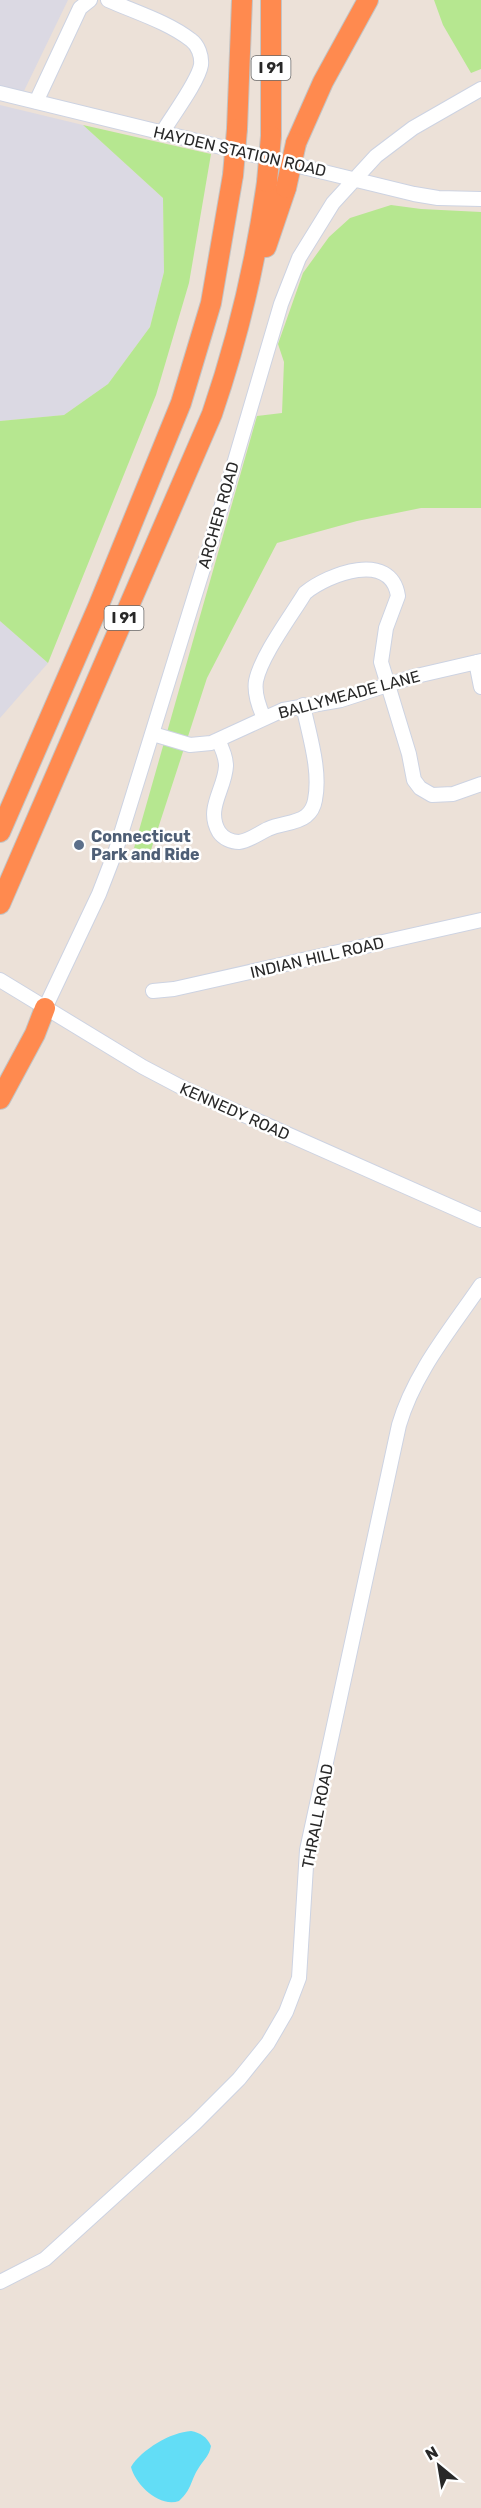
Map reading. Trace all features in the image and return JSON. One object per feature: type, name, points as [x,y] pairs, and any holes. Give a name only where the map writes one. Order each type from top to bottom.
[{"type":"highway","name":"I 91","points":[[0,832],[98,607],[184,395],[204,329],[217,275],[233,176],[242,0]]},
{"type":"highway","name":"I 91","points":[[0,904],[203,438],[227,369],[252,273],[267,182],[271,136],[271,0]]},
{"type":"highway","points":[[252,273],[270,238],[286,188],[296,143],[318,91],[368,0]]},
{"type":"highway","points":[[0,1099],[35,1034],[45,1008]]},
{"type":"street","points":[[36,102],[80,8],[90,0]]},
{"type":"street","points":[[108,0],[157,21],[192,41],[199,51],[201,64],[194,83],[162,133]]},
{"type":"street","name":"ARCHER ROAD","points":[[45,1008],[108,872],[153,734],[287,287],[312,233],[354,178],[404,134],[481,89]]},
{"type":"street","name":"HAYDEN STATION ROAD","points":[[0,93],[428,196],[481,199]]},
{"type":"street","points":[[264,718],[258,703],[256,682],[265,659],[305,593],[314,586],[348,573],[367,569],[380,570],[393,579],[397,588],[398,596],[382,643],[382,671],[409,754],[411,770],[420,788],[432,795],[453,794],[481,784]]},
{"type":"street","points":[[478,661],[481,687]]},
{"type":"street","name":"BALLYMEADE LANE","points":[[153,734],[190,745],[211,743],[264,718],[303,705],[341,700],[387,685],[478,661]]},
{"type":"street","points":[[218,740],[224,753],[226,766],[213,817],[220,834],[230,841],[238,842],[269,828],[304,818],[315,801],[316,770],[303,705]]},
{"type":"street","name":"INDIAN HILL ROAD","points":[[153,991],[174,989],[481,920]]},
{"type":"street","name":"KENNEDY ROAD","points":[[1,981],[181,1087],[481,1220]]},
{"type":"street","name":"THRALL ROAD","points":[[0,2282],[45,2259],[195,2123],[239,2079],[268,2043],[286,2012],[299,1978],[307,1851],[399,1425],[404,1407],[416,1384],[481,1285]]},
{"type":"shaded area","points":[[0,0],[68,0],[23,93],[0,87]]},
{"type":"shaded area","points":[[0,105],[83,125],[163,198],[164,272],[150,327],[108,384],[64,415],[0,421]]},
{"type":"shaded area","points":[[0,621],[48,663],[0,718]]},
{"type":"green space","points":[[434,0],[481,0],[481,69],[471,73],[443,25]]},
{"type":"green space","points":[[83,125],[211,154],[189,283],[156,395],[48,663],[0,621],[0,421],[64,415],[108,384],[150,327],[164,272],[163,198]]},
{"type":"green space","points":[[391,205],[481,212],[481,508],[421,508],[357,521],[277,543],[207,678],[150,853],[134,848],[257,416],[282,413],[284,362],[278,344],[303,273],[329,237],[350,218]]},
{"type":"water","points":[[191,2431],[201,2434],[208,2440],[211,2446],[209,2453],[179,2501],[171,2502],[156,2498],[137,2480],[131,2467],[142,2454],[157,2443]]},
{"type":"place","name":"Connecticut Park and Ride","points":[[79,845]]}]
